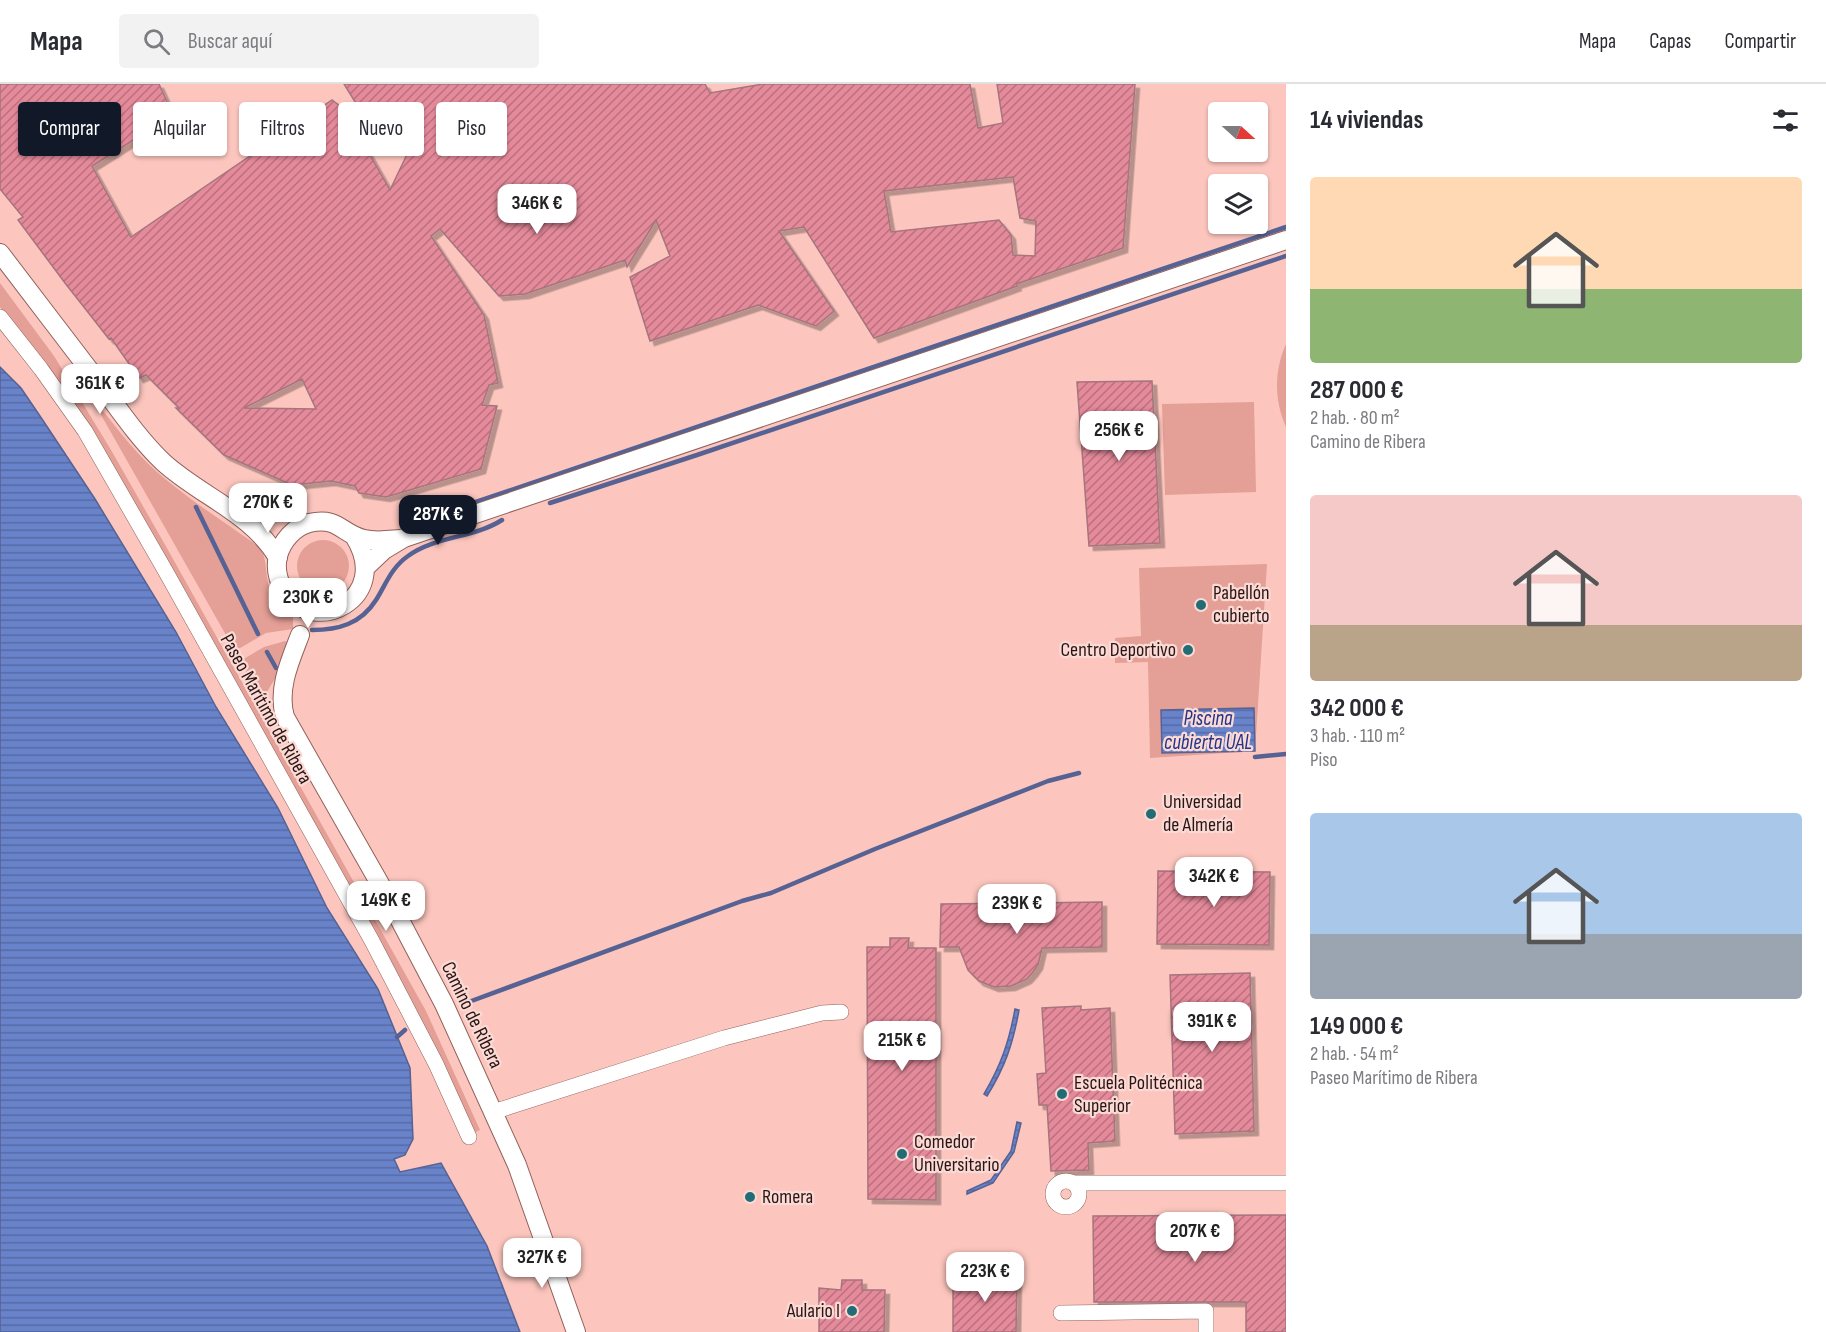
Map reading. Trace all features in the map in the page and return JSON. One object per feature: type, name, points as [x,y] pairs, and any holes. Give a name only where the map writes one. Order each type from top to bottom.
[{"type":"main road","points":[[366,567],[384,550],[404,538],[1286,240]]},
{"type":"main road","points":[[0,253],[136,432],[163,461],[190,483],[252,524],[272,532],[293,532]]},
{"type":"main road","points":[[328,610],[312,611],[295,603],[280,583],[277,569],[278,558],[286,539],[293,532],[310,523],[327,522],[336,523],[354,536],[372,541],[404,538]]},
{"type":"main road","points":[[252,524],[265,538],[278,558]]},
{"type":"main road","points":[[301,633],[318,616],[349,601],[358,591],[366,567],[362,549],[354,536]]},
{"type":"main road","points":[[295,603],[301,621],[301,633]]},
{"type":"main road","name":"Camino de Ribera","points":[[301,633],[282,693],[285,717],[392,905],[444,1004],[517,1165],[576,1332]]},
{"type":"street","name":"Paseo Marítimo de Ribera","points":[[0,317],[85,431],[160,562],[372,941],[436,1064],[469,1137]]},
{"type":"street","points":[[493,1112],[724,1038],[822,1013],[841,1012]]},
{"type":"street","points":[[1075,1184],[1286,1183]]},
{"type":"street","points":[[1061,1313],[1206,1311],[1206,1332]]},
{"type":"shaded area","points":[[0,283],[54,356],[168,550],[426,1011],[480,1130],[474,1133],[394,967],[316,825],[42,360],[0,307]]},
{"type":"shaded area","points":[[1286,344],[1286,427],[1279,406],[1277,385],[1279,365]]},
{"type":"shaded area","points":[[88,392],[147,463],[195,502],[261,548],[269,586],[293,617],[293,629],[266,633],[235,651]]},
{"type":"shaded area","points":[[1254,402],[1256,492],[1165,495],[1162,404]]},
{"type":"shaded area","points":[[318,540],[328,540],[338,544],[345,551],[349,566],[345,581],[338,588],[328,592],[318,592],[308,588],[301,581],[297,571],[297,561],[301,551],[308,544]]},
{"type":"shaded area","name":"Centro Deportivo","points":[[1267,564],[1255,751],[1150,758],[1148,662],[1115,663],[1115,638],[1141,636],[1139,568]]},
{"type":"shaded area","points":[[285,641],[289,643],[276,677],[262,700],[240,661],[264,647]]},
{"type":"water","points":[[0,367],[21,388],[42,419],[95,499],[176,632],[216,707],[278,808],[327,908],[378,989],[410,1068],[413,1139],[405,1155],[394,1159],[400,1172],[441,1163],[487,1246],[520,1332],[0,1332]]},
{"type":"water","name":"Piscina cubierta UAL","points":[[1254,708],[1255,751],[1162,753],[1161,710]]},
{"type":"water","points":[[1015,1009],[1019,1010],[1011,1045],[999,1075],[987,1096],[984,1094],[1004,1053]]},
{"type":"water","points":[[1017,1122],[1021,1123],[1014,1152],[993,1183],[967,1194],[967,1191],[991,1180],[1011,1151]]},
{"type":"building","points":[[0,84],[159,84],[167,102],[133,102],[133,140],[121,148],[121,102],[18,102],[18,156],[108,156],[92,166],[131,237],[250,156],[326,156],[326,104],[332,100],[338,105],[338,156],[371,156],[390,190],[406,156],[424,156],[424,102],[355,102],[344,84],[705,84],[710,93],[763,84],[970,84],[978,128],[1003,123],[997,84],[1135,84],[1123,248],[1016,284],[1017,286],[874,338],[804,227],[779,231],[834,311],[816,326],[758,305],[650,341],[630,277],[670,256],[656,220],[627,267],[625,260],[525,294],[499,296],[440,229],[431,236],[484,315],[498,383],[489,385],[482,405],[497,406],[481,469],[386,497],[359,493],[355,486],[331,481],[292,485],[224,455],[146,375],[139,378],[111,338],[109,339],[18,220],[23,217],[0,189]],"holes":[[[1013,177],[1020,218],[1036,221],[1035,256],[1013,255],[1011,235],[999,220],[891,232],[884,191]],[[302,379],[316,409],[244,408]]]},
{"type":"building","points":[[1152,381],[1160,543],[1089,546],[1077,382]]},
{"type":"building","points":[[1158,871],[1270,872],[1269,945],[1157,944]]},
{"type":"building","points":[[1102,902],[1102,947],[1042,948],[1038,965],[1033,972],[1027,979],[1011,986],[994,987],[979,981],[968,970],[959,947],[940,947],[941,904]]},
{"type":"building","points":[[890,938],[909,938],[908,948],[936,948],[936,1200],[868,1199],[867,947],[890,947]]},
{"type":"building","points":[[1250,973],[1254,1131],[1175,1134],[1170,975]]},
{"type":"building","name":"Escuela Politécnica Superior","points":[[1081,1006],[1081,1010],[1110,1008],[1115,1141],[1088,1143],[1089,1170],[1051,1171],[1047,1105],[1039,1105],[1037,1074],[1046,1073],[1042,1008]]},
{"type":"building","points":[[1286,1215],[1286,1332],[1246,1332],[1246,1302],[1094,1302],[1093,1216]]},
{"type":"building","points":[[974,1269],[997,1270],[997,1275],[1017,1276],[1016,1332],[953,1332],[953,1277],[974,1278]]},
{"type":"building","name":"Aulario I","points":[[842,1280],[862,1280],[862,1290],[885,1290],[884,1332],[819,1332],[819,1288],[841,1290]]},
{"type":"waterway","points":[[458,508],[1286,227]]},
{"type":"waterway","points":[[550,503],[1286,256]]},
{"type":"waterway","points":[[196,507],[258,634]]},
{"type":"waterway","points":[[312,630],[340,627],[363,615],[376,600],[397,566],[419,549],[491,526],[502,520]]},
{"type":"waterway","points":[[267,652],[276,668]]},
{"type":"waterway","points":[[1255,757],[1286,754]]},
{"type":"waterway","points":[[466,1003],[742,901],[771,893],[875,849],[1048,781],[1079,773]]},
{"type":"waterway","points":[[397,1037],[405,1030]]},
{"type":"place","name":"Pabellón cubierto","points":[[1201,605]]},
{"type":"place","name":"Centro Deportivo","points":[[1188,650]]},
{"type":"place","name":"Universidad de Almería","points":[[1151,814]]},
{"type":"place","name":"Escuela Politécnica Superior","points":[[1062,1094]]},
{"type":"place","name":"Comedor Universitario","points":[[902,1154]]},
{"type":"place","name":"Romera","points":[[750,1197]]},
{"type":"place","name":"Aulario I","points":[[852,1311]]}]
